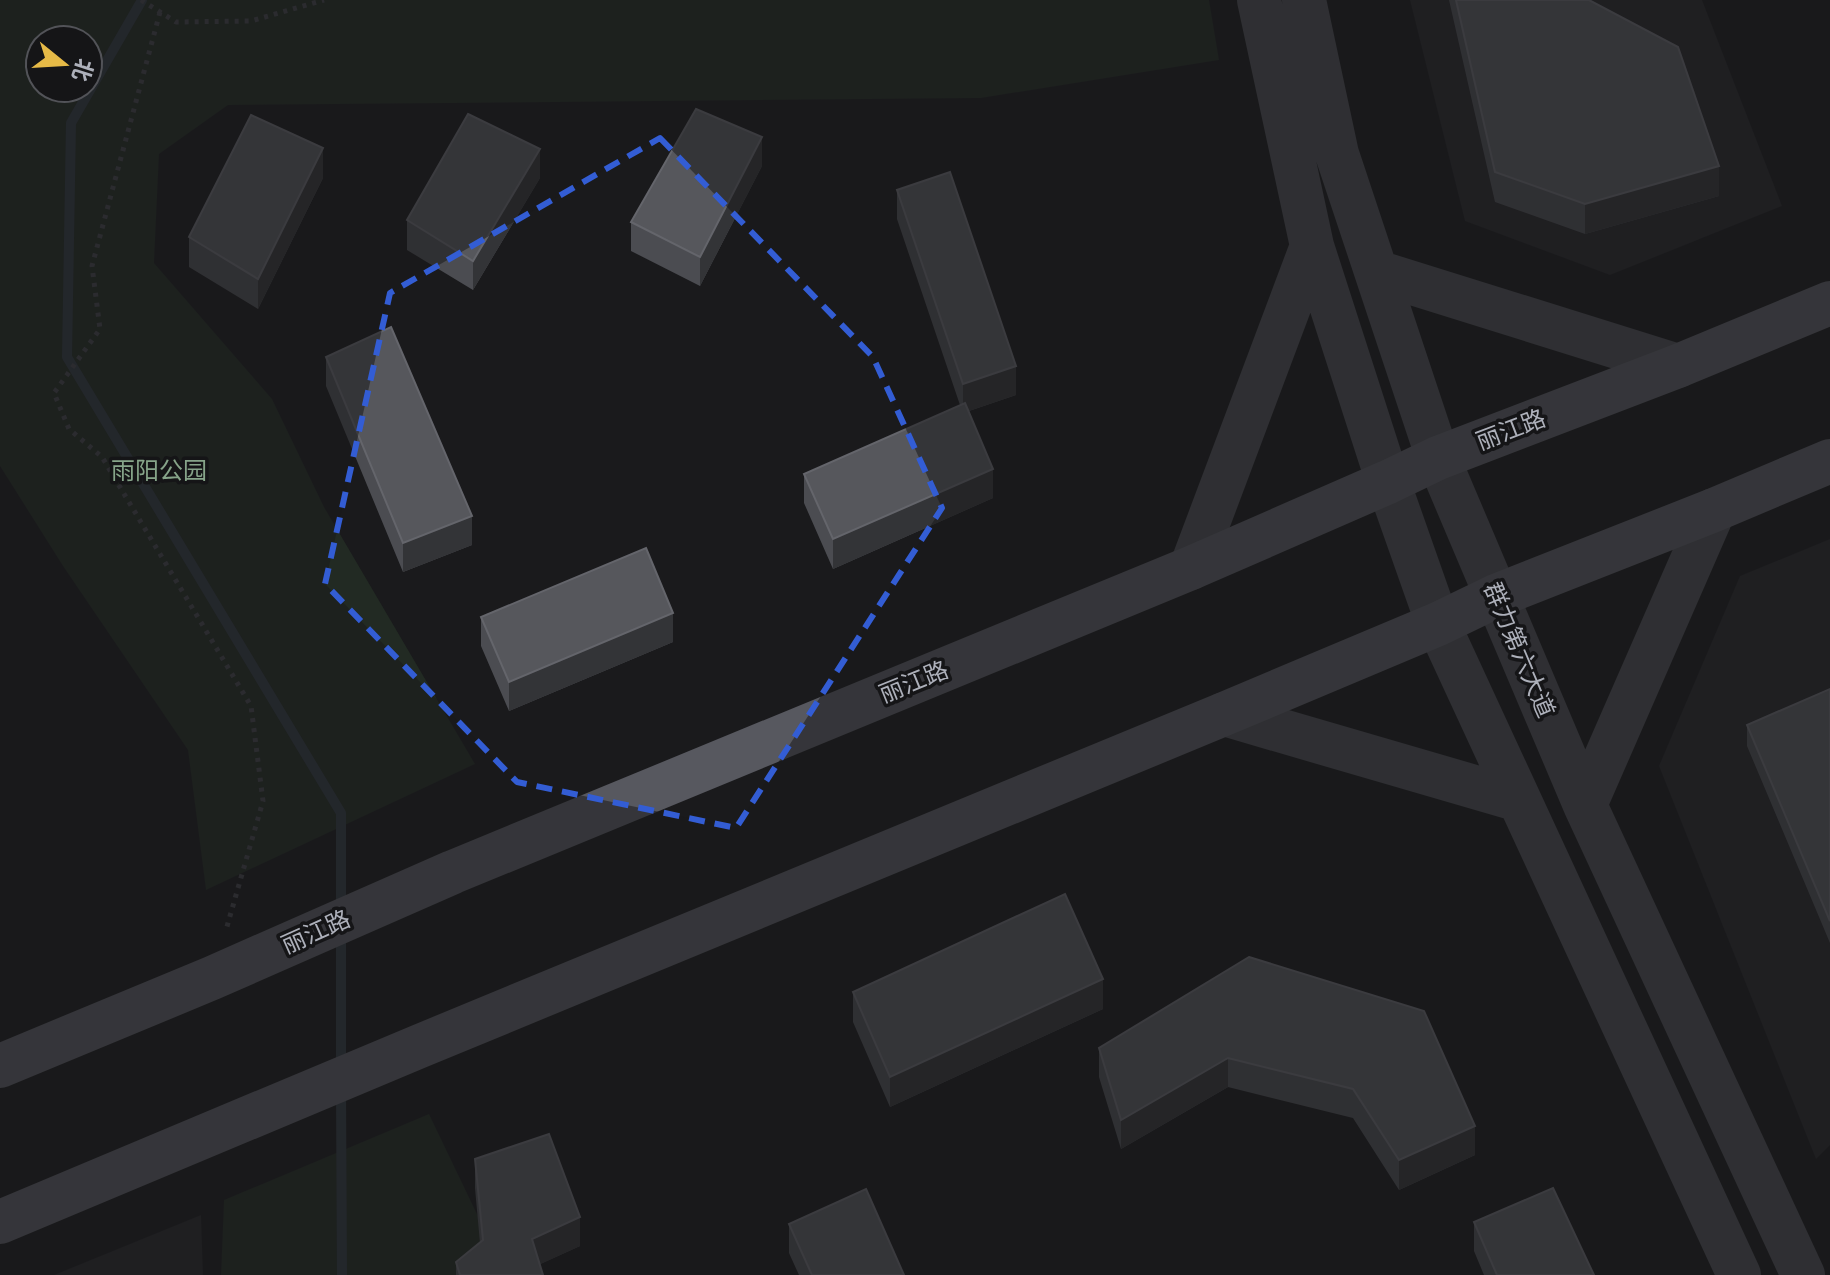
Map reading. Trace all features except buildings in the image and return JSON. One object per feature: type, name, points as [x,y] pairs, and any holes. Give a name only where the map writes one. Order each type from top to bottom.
[{"type":"main road","points":[[1259,0],[1312,246],[1388,482],[1438,624],[1739,1275]]},
{"type":"main road","name":"群力第六大道","points":[[1304,0],[1337,154],[1438,458],[1585,805],[1803,1275]]},
{"type":"main road","points":[[1191,568],[1312,246]]},
{"type":"main road","points":[[1377,272],[1678,366]]},
{"type":"main road","name":"丽江路","points":[[0,1066],[212,978],[453,872],[1191,568],[1438,458],[1678,366],[1830,303]]},
{"type":"main road","points":[[0,1222],[1224,714],[1438,624],[1496,596],[1830,461]]},
{"type":"main road","points":[[1585,805],[1714,510]]},
{"type":"main road","points":[[1224,714],[1519,800]]},
{"type":"path","points":[[141,0],[176,22],[251,21],[324,0]]},
{"type":"path","points":[[159,11],[92,266],[100,329],[54,393],[69,429],[102,457],[251,706],[263,801],[212,978]]},
{"type":"highlighted area","points":[[660,138],[873,357],[942,508],[736,828],[517,782],[325,584],[390,293]]},
{"type":"shaded area","points":[[1410,0],[1702,0],[1782,206],[1610,275],[1465,221]]},
{"type":"shaded area","points":[[1830,539],[1830,1145],[1816,1159],[1659,766],[1740,576]]},
{"type":"shaded area","points":[[201,1215],[203,1275],[54,1275]]},
{"type":"green space","name":"雨阳公园","points":[[0,0],[1209,0],[1219,60],[981,98],[228,105],[159,154],[154,263],[272,399],[324,507],[475,764],[206,890],[188,750],[63,566],[0,466]]},
{"type":"green space","points":[[429,1114],[488,1237],[500,1275],[221,1275],[224,1200]]},
{"type":"waterway","points":[[142,0],[71,123],[67,357],[341,813],[341,911]]},
{"type":"waterway","points":[[341,935],[341,1067]]},
{"type":"waterway","points":[[341,1091],[342,1275]]}]
